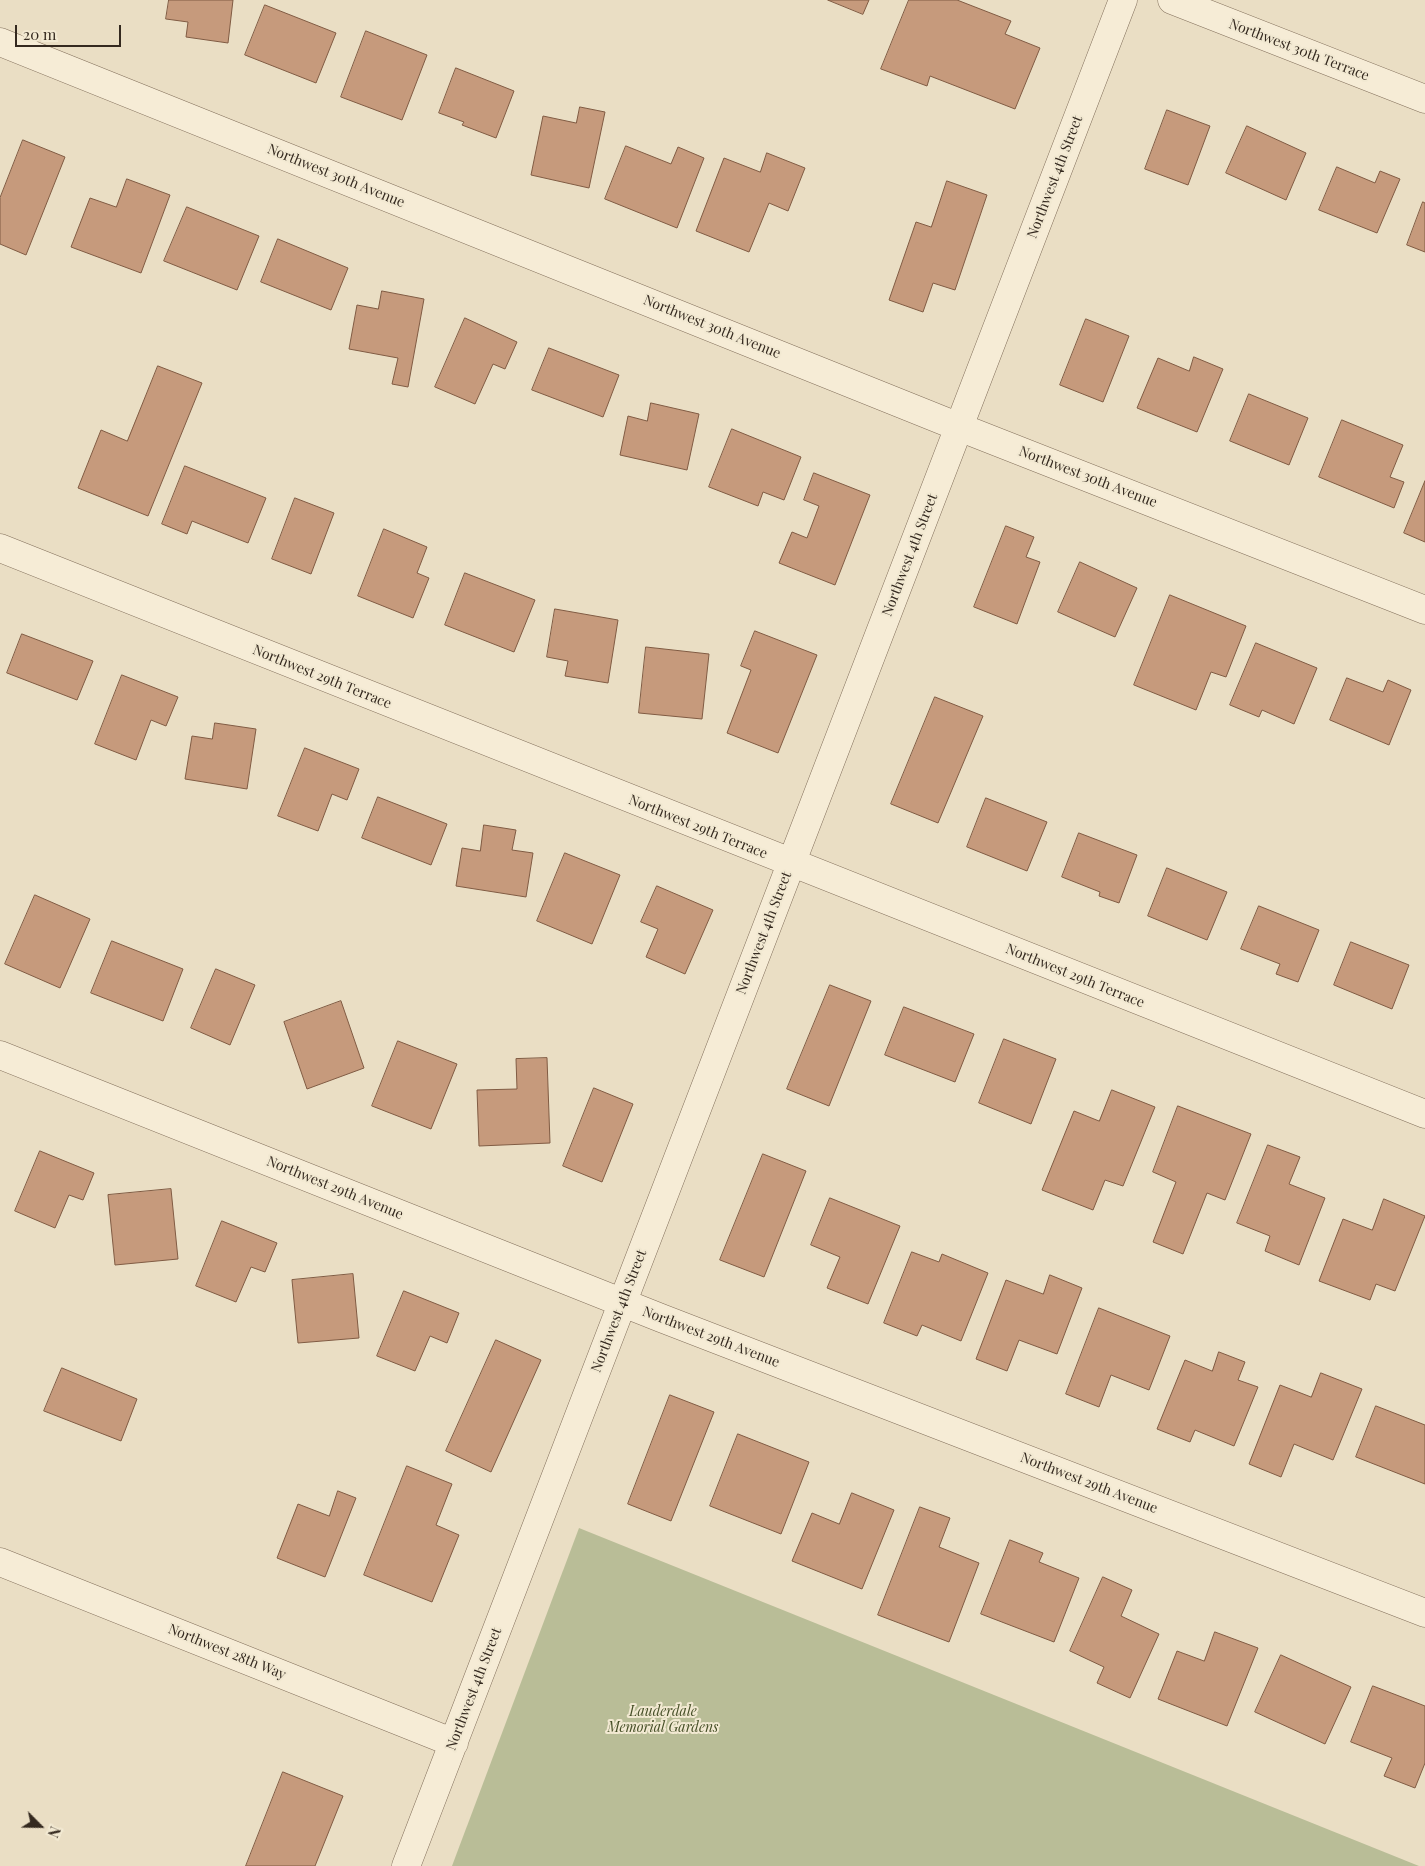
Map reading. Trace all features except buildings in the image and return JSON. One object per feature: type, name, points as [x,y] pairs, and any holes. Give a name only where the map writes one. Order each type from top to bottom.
[{"type":"street","name":"Northwest 4th Street","points":[[406,1866],[1123,0]]},
{"type":"street","name":"Northwest 30th Terrace","points":[[1172,0],[1425,99]]},
{"type":"street","name":"Northwest 30th Avenue","points":[[0,42],[959,427],[1425,610]]},
{"type":"street","name":"Northwest 29th Terrace","points":[[0,548],[791,864],[1425,1114]]},
{"type":"street","name":"Northwest 29th Avenue","points":[[0,1055],[622,1303],[1425,1613]]},
{"type":"street","name":"Northwest 28th Way","points":[[0,1562],[454,1743]]},
{"type":"green space","name":"Lauderdale Memorial Gardens","points":[[579,1528],[1419,1866],[452,1866]]}]
